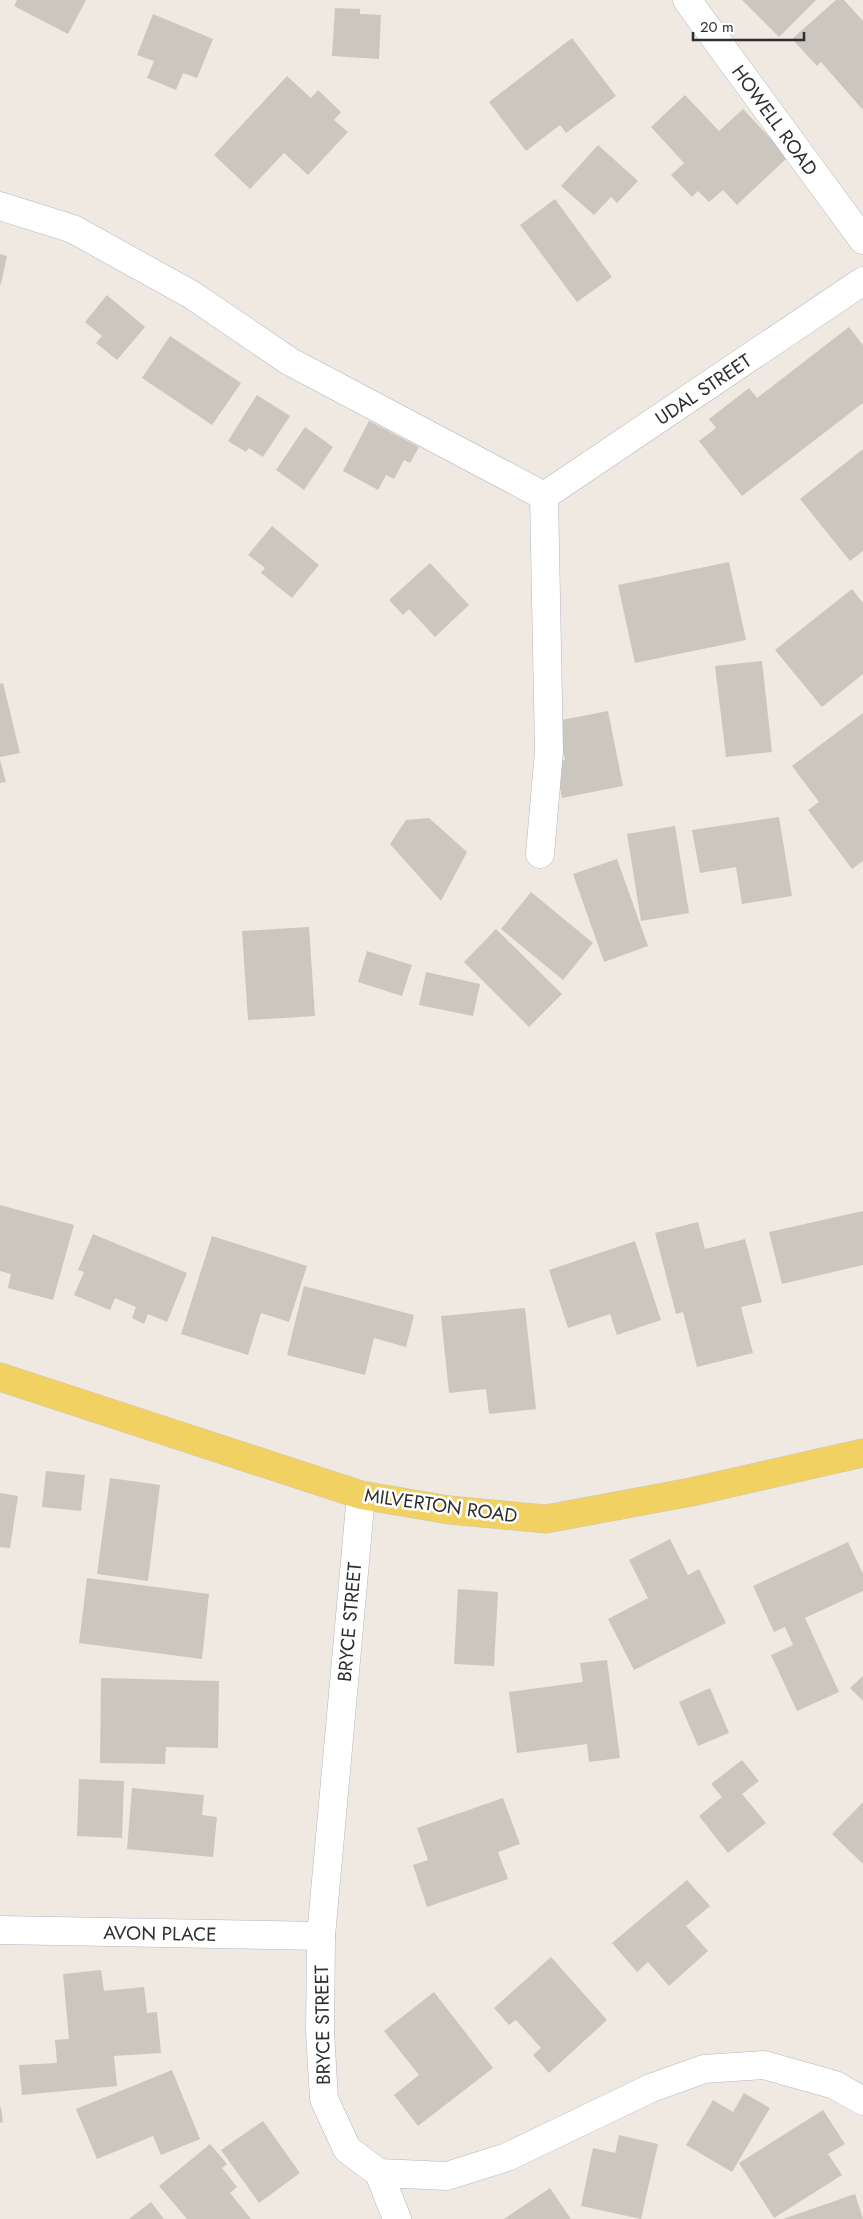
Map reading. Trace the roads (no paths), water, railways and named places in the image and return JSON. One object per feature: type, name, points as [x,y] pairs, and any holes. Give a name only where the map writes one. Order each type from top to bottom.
[{"type":"main road","name":"MILVERTON ROAD","points":[[0,1377],[361,1495],[449,1510],[546,1519],[691,1492],[863,1453]]},
{"type":"street","name":"HOWELL ROAD","points":[[687,0],[863,240]]},
{"type":"street","points":[[0,206],[74,229],[192,295],[289,362],[544,496],[549,752],[540,854]]},
{"type":"street","name":"UDAL STREET","points":[[544,496],[863,281]]},
{"type":"street","name":"BRYCE STREET","points":[[361,1495],[321,1936],[320,2032],[324,2099],[346,2149],[379,2173]]},
{"type":"street","name":"AVON PLACE","points":[[0,1930],[321,1936]]},
{"type":"street","points":[[397,2219],[379,2173],[447,2176],[507,2157],[651,2088],[704,2069],[764,2064],[835,2085],[863,2101]]}]
